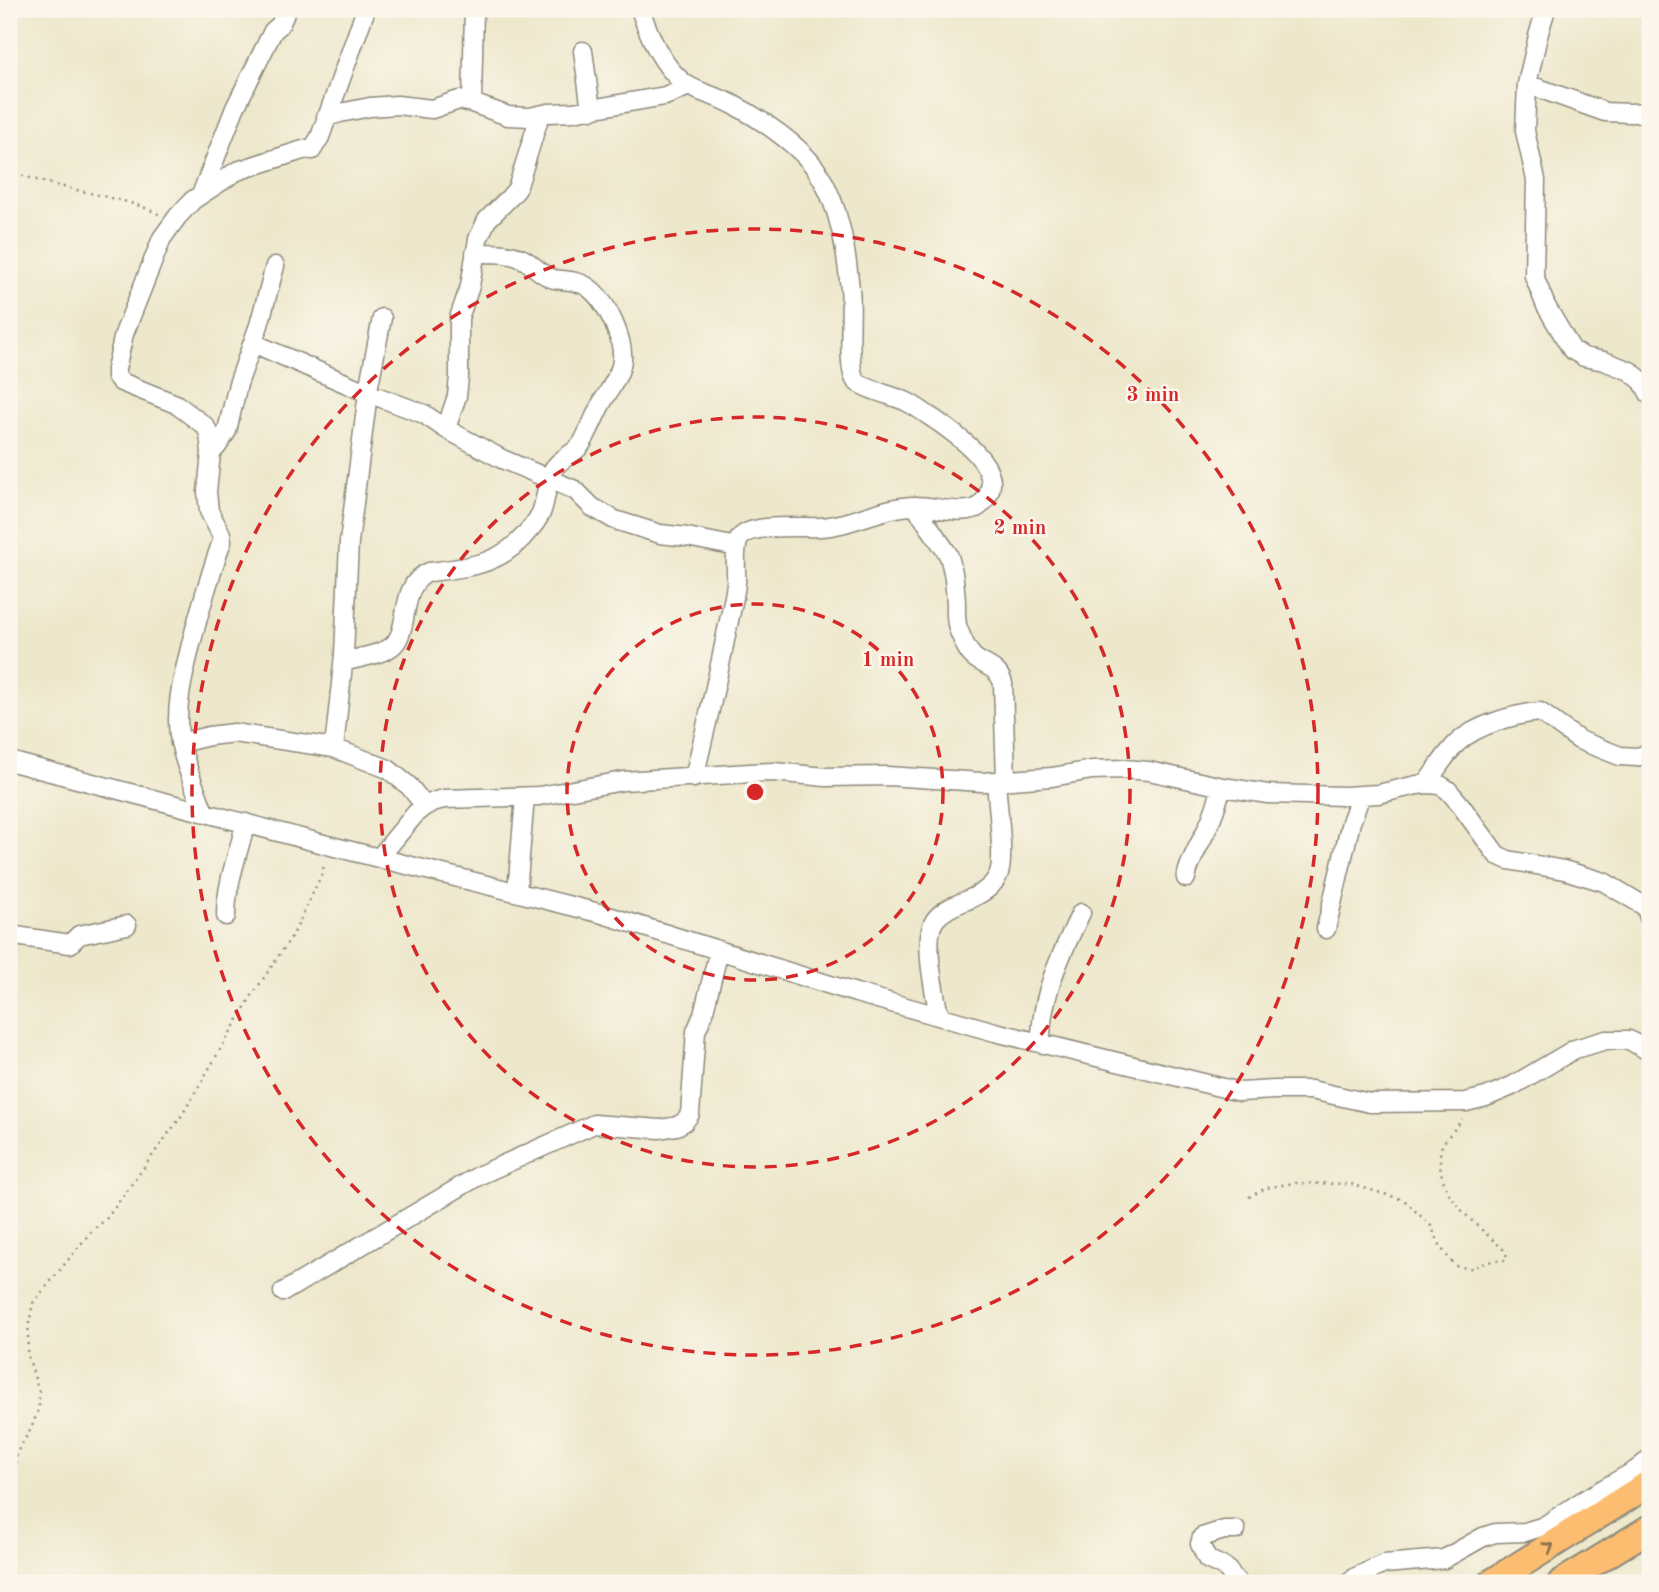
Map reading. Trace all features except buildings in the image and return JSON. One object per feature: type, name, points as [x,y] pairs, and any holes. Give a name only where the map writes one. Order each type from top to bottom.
[{"type":"highway","points":[[1492,1583],[1650,1483]]},
{"type":"highway","points":[[1561,1583],[1650,1528]]},
{"type":"street","points":[[201,195],[235,108],[287,9]]},
{"type":"street","points":[[204,812],[180,743],[178,724],[181,687],[207,583],[222,541],[209,511],[209,433],[205,426],[176,404],[121,382],[116,369],[124,334],[162,238],[193,200],[237,171],[312,149],[320,137],[366,9]]},
{"type":"street","points":[[472,103],[474,9]]},
{"type":"street","points":[[640,9],[652,42],[677,76],[689,86],[733,104],[788,140],[811,162],[827,189],[838,216],[851,291],[850,356],[855,381],[915,406],[949,429],[972,449],[989,471],[990,492],[981,505],[974,509],[915,506],[883,511],[841,525],[782,527],[756,530],[742,535],[737,547],[736,586],[718,679],[694,778]]},
{"type":"street","points":[[1546,9],[1527,84],[1525,131],[1536,180],[1534,276],[1546,306],[1572,350],[1584,357],[1630,371],[1642,381],[1650,395]]},
{"type":"street","points":[[583,51],[591,110]]},
{"type":"street","points":[[1527,84],[1605,112],[1650,112]]},
{"type":"street","points":[[326,117],[370,107],[397,105],[432,109],[459,100],[513,117],[524,117],[591,110],[665,96],[689,86]]},
{"type":"street","points":[[446,429],[457,396],[459,318],[470,286],[478,239],[487,220],[517,189],[540,115]]},
{"type":"street","points":[[343,662],[385,650],[396,642],[411,592],[423,575],[476,566],[505,554],[523,538],[538,519],[555,467],[581,446],[617,378],[622,362],[619,338],[611,317],[587,287],[573,281],[554,279],[516,257],[475,253]]},
{"type":"street","points":[[211,453],[227,431],[238,384],[259,325],[275,266]]},
{"type":"street","points":[[334,748],[343,662],[349,542],[368,393],[382,318]]},
{"type":"street","points":[[253,343],[424,414],[502,459],[575,490],[592,507],[615,520],[660,534],[737,547]]},
{"type":"street","points":[[915,506],[948,554],[956,601],[957,626],[968,651],[1001,675],[1004,704],[1001,869],[988,889],[952,906],[933,922],[930,934],[930,965],[939,1016]]},
{"type":"street","points":[[1426,784],[1458,742],[1474,730],[1528,713],[1540,712],[1579,740],[1620,756],[1637,757],[1650,752]]},
{"type":"street","points":[[180,743],[234,733],[334,748],[388,769],[409,786],[425,806]]},
{"type":"street","points":[[9,761],[599,913],[856,993],[1041,1043],[1240,1092],[1311,1090],[1370,1103],[1466,1102],[1511,1086],[1575,1049],[1606,1040],[1629,1041],[1650,1052]]},
{"type":"street","points":[[379,858],[416,813],[436,801],[525,797],[623,781],[774,772],[826,777],[887,776],[982,782],[1124,769],[1149,771],[1268,794],[1378,794],[1426,784],[1440,785],[1448,790],[1497,855],[1508,860],[1564,870],[1604,882],[1646,907],[1650,922]]},
{"type":"street","points":[[1186,878],[1223,787]]},
{"type":"street","points":[[1326,929],[1350,822],[1361,795]]},
{"type":"street","points":[[517,892],[525,797]]},
{"type":"street","points":[[226,916],[229,888],[246,823]]},
{"type":"street","points":[[1041,1043],[1042,1018],[1053,977],[1081,913]]},
{"type":"street","points":[[9,935],[70,944],[79,935],[127,925]]},
{"type":"street","points":[[283,1292],[480,1175],[594,1125],[660,1129],[684,1122],[690,1114],[696,1031],[703,1015],[719,950]]},
{"type":"street","points":[[1349,1583],[1384,1564],[1444,1559],[1495,1533],[1525,1532],[1544,1526],[1650,1459]]},
{"type":"street","points":[[1236,1530],[1202,1536],[1200,1544],[1207,1559],[1226,1568],[1238,1583]]},
{"type":"path","points":[[9,171],[27,178],[129,202],[153,211],[173,223]]},
{"type":"path","points":[[9,1505],[17,1452],[31,1429],[39,1408],[39,1392],[27,1353],[33,1303],[90,1233],[107,1219],[182,1115],[251,997],[305,913],[321,876],[328,845]]},
{"type":"path","points":[[1249,1197],[1266,1188],[1294,1183],[1351,1184],[1404,1200],[1431,1226],[1442,1249],[1458,1267],[1471,1268],[1492,1261],[1506,1260],[1507,1256],[1503,1250],[1466,1216],[1446,1189],[1443,1180],[1440,1167],[1442,1146],[1464,1115],[1466,1102]]}]
